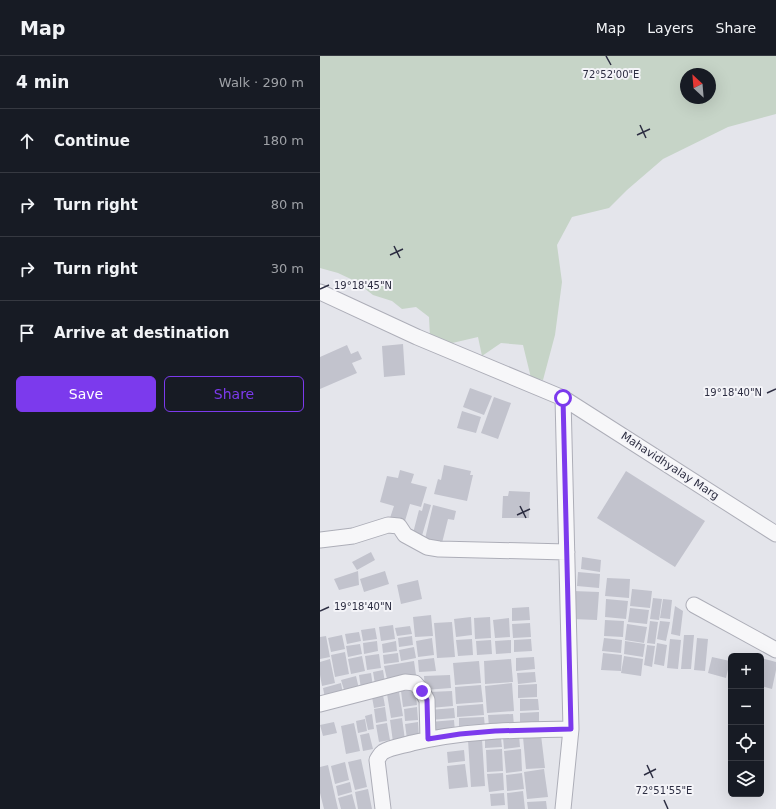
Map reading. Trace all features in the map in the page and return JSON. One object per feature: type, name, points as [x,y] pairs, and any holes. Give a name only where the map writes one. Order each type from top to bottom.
[{"type":"street","name":"Mahavidhyalay Marg","points":[[320,292],[417,337],[563,398],[776,534]]},
{"type":"street","points":[[563,398],[571,729],[563,809]]},
{"type":"street","points":[[320,540],[353,536],[388,525],[399,526],[405,535],[427,547],[439,549],[567,552]]},
{"type":"street","points":[[694,605],[776,650]]},
{"type":"street","points":[[320,704],[405,682],[415,684],[422,691],[427,700],[428,739]]},
{"type":"street","points":[[383,809],[377,760],[381,753],[391,748],[428,739],[460,734],[495,731],[571,729]]},
{"type":"green space","points":[[320,56],[776,56],[776,114],[728,127],[663,159],[627,190],[609,208],[572,217],[557,245],[562,282],[555,335],[543,380],[531,378],[523,345],[501,343],[482,356],[478,337],[448,344],[430,337],[429,317],[416,307],[402,309],[392,301],[373,295],[355,281],[338,273],[320,268]]},
{"type":"building","points":[[403,344],[405,375],[384,377],[382,346]]},
{"type":"building","points":[[347,345],[351,354],[358,351],[362,359],[352,363],[357,373],[320,389],[320,357]]},
{"type":"building","points":[[470,388],[492,396],[484,415],[463,407]]},
{"type":"building","points":[[494,397],[511,403],[498,439],[481,433]]},
{"type":"building","points":[[462,411],[481,417],[476,433],[457,428]]},
{"type":"building","points":[[444,465],[471,471],[470,475],[473,475],[467,501],[434,494],[438,479],[441,480]]},
{"type":"building","points":[[400,470],[414,474],[411,483],[427,487],[421,507],[410,504],[405,521],[390,518],[394,506],[380,502],[387,476],[398,478]]},
{"type":"building","points":[[626,471],[705,521],[675,567],[597,518]]},
{"type":"building","points":[[509,491],[530,492],[529,518],[502,518],[503,496],[508,496]]},
{"type":"building","points":[[424,503],[431,505],[421,539],[412,537],[419,510],[422,511]]},
{"type":"building","points":[[433,505],[456,511],[454,520],[448,519],[442,543],[425,539]]},
{"type":"building","points":[[371,552],[375,560],[357,570],[352,562]]},
{"type":"building","points":[[582,557],[601,560],[600,572],[581,569]]},
{"type":"building","points":[[358,571],[359,585],[339,590],[334,579]]},
{"type":"building","points":[[385,571],[389,584],[364,592],[360,579]]},
{"type":"building","points":[[578,572],[600,574],[599,588],[577,586]]},
{"type":"building","points":[[607,578],[630,579],[629,598],[605,596]]},
{"type":"building","points":[[418,580],[422,599],[401,604],[397,585]]},
{"type":"building","points":[[632,589],[652,591],[650,608],[630,606]]},
{"type":"building","points":[[573,591],[599,592],[597,620],[572,619]]},
{"type":"building","points":[[653,598],[662,599],[659,620],[650,619]]},
{"type":"building","points":[[606,599],[628,601],[626,619],[605,617]]},
{"type":"building","points":[[663,599],[672,600],[670,619],[660,618]]},
{"type":"building","points":[[675,606],[683,611],[680,636],[671,634]]},
{"type":"building","points":[[529,607],[530,620],[512,621],[512,608]]},
{"type":"building","points":[[630,608],[649,610],[647,624],[628,622]]},
{"type":"building","points":[[431,615],[433,636],[415,637],[413,617]]},
{"type":"building","points":[[471,617],[472,635],[456,637],[454,619]]},
{"type":"building","points":[[490,617],[491,638],[475,639],[474,618]]},
{"type":"building","points":[[509,618],[510,637],[495,638],[493,620]]},
{"type":"building","points":[[605,620],[624,621],[623,637],[604,636]]},
{"type":"building","points":[[650,621],[658,622],[655,644],[647,643]]},
{"type":"building","points":[[660,621],[670,622],[666,641],[657,639]]},
{"type":"building","points":[[452,622],[455,657],[437,658],[434,623]]},
{"type":"building","points":[[530,623],[531,637],[513,638],[512,624]]},
{"type":"building","points":[[627,624],[647,627],[644,643],[625,640]]},
{"type":"building","points":[[393,625],[395,639],[381,641],[379,627]]},
{"type":"building","points":[[410,626],[412,634],[397,636],[395,628]]},
{"type":"building","points":[[375,628],[377,639],[363,641],[361,630]]},
{"type":"building","points":[[359,632],[361,641],[347,644],[345,634]]},
{"type":"building","points":[[342,635],[345,649],[331,652],[328,638]]},
{"type":"building","points":[[684,635],[694,635],[691,669],[681,669]]},
{"type":"building","points":[[326,636],[330,657],[320,659],[320,637]]},
{"type":"building","points":[[412,636],[413,645],[399,647],[398,638]]},
{"type":"building","points":[[432,638],[434,655],[418,657],[416,641]]},
{"type":"building","points":[[604,638],[622,640],[621,653],[602,651]]},
{"type":"building","points":[[697,638],[708,639],[705,671],[694,670]]},
{"type":"building","points":[[472,639],[473,655],[458,656],[456,640]]},
{"type":"building","points":[[531,639],[532,651],[514,652],[514,640]]},
{"type":"building","points":[[670,639],[681,640],[678,669],[667,668]]},
{"type":"building","points":[[491,640],[492,654],[477,655],[476,641]]},
{"type":"building","points":[[511,640],[511,653],[496,654],[495,641]]},
{"type":"building","points":[[377,641],[378,651],[364,654],[363,643]]},
{"type":"building","points":[[396,641],[397,651],[383,653],[382,644]]},
{"type":"building","points":[[625,641],[645,644],[643,657],[624,654]]},
{"type":"building","points":[[657,643],[667,645],[664,666],[654,664]]},
{"type":"building","points":[[360,644],[362,654],[348,657],[346,646]]},
{"type":"building","points":[[647,645],[655,646],[652,667],[644,665]]},
{"type":"building","points":[[414,647],[416,658],[401,661],[399,650]]},
{"type":"building","points":[[345,652],[349,674],[335,677],[331,655]]},
{"type":"building","points":[[398,653],[399,662],[384,664],[383,655]]},
{"type":"building","points":[[603,653],[622,655],[621,671],[601,670]]},
{"type":"building","points":[[379,654],[381,668],[367,670],[365,656]]},
{"type":"building","points":[[362,656],[365,671],[351,674],[348,659]]},
{"type":"building","points":[[624,656],[643,659],[641,676],[621,673]]},
{"type":"building","points":[[534,657],[535,669],[516,671],[516,658]]},
{"type":"building","points":[[712,657],[728,661],[726,678],[708,673]]},
{"type":"building","points":[[434,658],[436,671],[419,672],[418,660]]},
{"type":"building","points":[[330,659],[335,683],[322,686],[320,662]]},
{"type":"building","points":[[511,659],[513,682],[485,684],[484,661]]},
{"type":"building","points":[[764,659],[776,662],[772,689],[764,687]]},
{"type":"building","points":[[414,661],[416,675],[387,679],[384,666]]},
{"type":"building","points":[[479,661],[481,683],[455,685],[453,663]]},
{"type":"building","points":[[383,670],[385,683],[375,684],[373,672]]},
{"type":"building","points":[[535,672],[536,682],[518,684],[517,673]]},
{"type":"building","points":[[371,673],[373,687],[361,689],[359,675]]},
{"type":"building","points":[[450,675],[451,688],[425,690],[424,676]]},
{"type":"building","points":[[356,676],[359,689],[345,693],[341,680]]},
{"type":"building","points":[[341,683],[343,694],[325,698],[323,688]]},
{"type":"building","points":[[512,683],[514,711],[487,713],[485,686]]},
{"type":"building","points":[[537,684],[537,697],[518,698],[518,685]]},
{"type":"building","points":[[481,685],[483,702],[456,704],[455,687]]},
{"type":"building","points":[[415,690],[417,705],[403,707],[401,691]]},
{"type":"building","points":[[452,691],[453,706],[430,708],[429,692]]},
{"type":"building","points":[[399,692],[403,716],[391,718],[387,694]]},
{"type":"building","points":[[383,695],[385,706],[374,708],[372,697]]},
{"type":"building","points":[[520,699],[538,699],[539,710],[520,711]]},
{"type":"building","points":[[483,704],[484,715],[457,717],[457,706]]},
{"type":"building","points":[[385,707],[387,721],[376,723],[374,709]]},
{"type":"building","points":[[417,707],[418,720],[405,721],[404,709]]},
{"type":"building","points":[[454,708],[455,718],[430,720],[429,710]]},
{"type":"building","points":[[539,712],[539,723],[520,724],[520,713]]},
{"type":"building","points":[[372,714],[374,729],[368,730],[365,716]]},
{"type":"building","points":[[513,714],[514,726],[489,727],[488,715]]},
{"type":"building","points":[[484,717],[485,728],[459,730],[459,718]]},
{"type":"building","points":[[402,718],[405,740],[393,742],[390,720]]},
{"type":"building","points":[[365,719],[367,731],[358,733],[356,721]]},
{"type":"building","points":[[454,720],[455,732],[431,733],[430,722]]},
{"type":"building","points":[[334,722],[337,733],[323,736],[320,725]]},
{"type":"building","points":[[418,722],[419,738],[407,739],[405,724]]},
{"type":"building","points":[[354,723],[360,751],[346,754],[341,726]]},
{"type":"building","points":[[387,723],[390,740],[379,742],[376,725]]},
{"type":"building","points":[[369,733],[373,749],[363,751],[360,735]]},
{"type":"building","points":[[519,735],[520,747],[504,749],[503,737]]},
{"type":"building","points":[[541,735],[545,768],[526,769],[523,737]]},
{"type":"building","points":[[501,738],[502,747],[485,748],[485,739]]},
{"type":"building","points":[[482,739],[485,786],[471,787],[468,740]]},
{"type":"building","points":[[502,749],[503,771],[487,772],[486,750]]},
{"type":"building","points":[[521,749],[522,771],[506,773],[504,751]]},
{"type":"building","points":[[464,750],[465,761],[448,763],[447,752]]},
{"type":"building","points":[[361,759],[367,787],[355,790],[348,762]]},
{"type":"building","points":[[345,762],[349,780],[335,784],[331,766]]},
{"type":"building","points":[[465,764],[468,787],[449,789],[447,766]]},
{"type":"building","points":[[328,765],[338,809],[324,809],[320,793],[320,767]]},
{"type":"building","points":[[544,769],[548,797],[527,799],[524,772]]},
{"type":"building","points":[[503,773],[504,790],[489,792],[487,774]]},
{"type":"building","points":[[522,773],[524,789],[507,791],[506,775]]},
{"type":"building","points":[[350,782],[352,792],[338,796],[336,786]]},
{"type":"building","points":[[368,789],[372,809],[358,809],[355,792]]},
{"type":"building","points":[[523,791],[525,809],[508,809],[507,793]]},
{"type":"building","points":[[504,793],[505,805],[491,806],[490,794]]},
{"type":"building","points":[[352,794],[356,809],[341,809],[338,798]]},
{"type":"building","points":[[546,801],[547,809],[528,809],[527,802]]},
{"type":"route","points":[[422,691],[427,700],[428,739],[495,731],[571,729],[563,398]]}]
